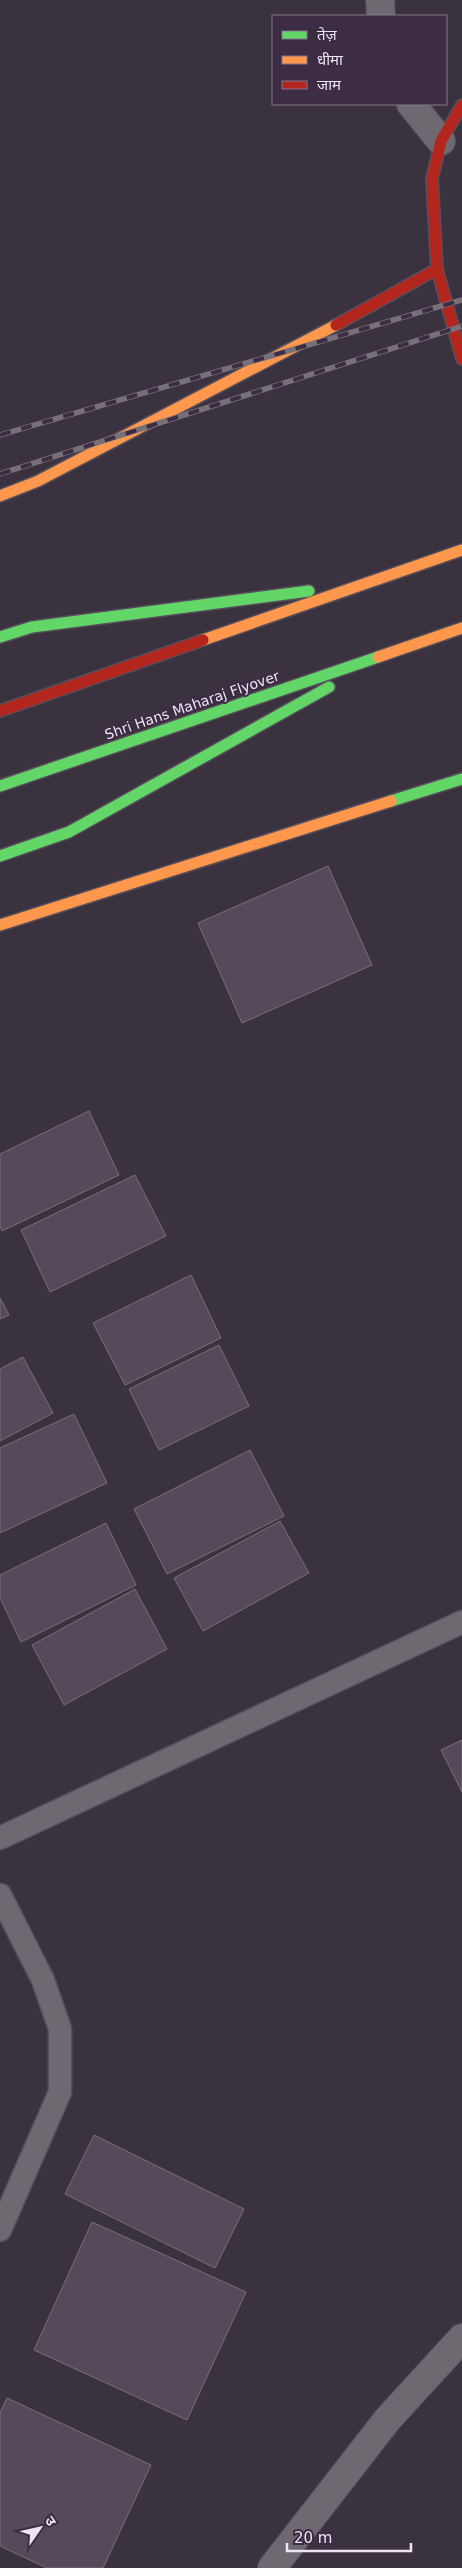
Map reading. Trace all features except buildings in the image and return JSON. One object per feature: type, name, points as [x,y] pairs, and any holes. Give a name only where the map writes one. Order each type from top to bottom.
[{"type":"main road","points":[[462,105],[441,141],[432,179],[437,269],[462,359]]},
{"type":"main road","points":[[0,496],[47,476],[361,312],[437,269]]},
{"type":"main road","points":[[0,711],[462,550]]},
{"type":"main road","points":[[0,638],[32,627],[364,584]]},
{"type":"main road","points":[[0,856],[69,832],[394,651],[462,628]]},
{"type":"main road","name":"Shri Hans Maharaj Flyover","points":[[0,786],[394,651]]},
{"type":"main road","points":[[0,925],[462,780]]},
{"type":"street","points":[[380,0],[381,15]]},
{"type":"street","points":[[412,105],[441,141]]},
{"type":"street","points":[[272,2568],[387,2420],[462,2338]]},
{"type":"lane","points":[[0,1838],[462,1622]]},
{"type":"lane","points":[[0,1894],[43,1980],[60,2029],[60,2092],[0,2230]]},
{"type":"railway","points":[[0,435],[462,300]]},
{"type":"railway","points":[[0,474],[462,326]]},
{"type":"traffic: fast","points":[[0,637],[32,627],[309,591]]},
{"type":"traffic: fast","points":[[0,786],[378,657]]},
{"type":"traffic: fast","points":[[0,856],[69,832],[329,687]]},
{"type":"traffic: fast","points":[[391,801],[462,779]]},
{"type":"traffic: slow","points":[[0,496],[38,481],[336,325]]},
{"type":"traffic: slow","points":[[203,640],[462,550]]},
{"type":"traffic: slow","points":[[378,657],[462,628]]},
{"type":"traffic: slow","points":[[0,925],[391,801]]},
{"type":"traffic: jam","points":[[462,105],[441,141],[432,179],[437,269],[462,359]]},
{"type":"traffic: jam","points":[[336,325],[437,269]]},
{"type":"traffic: jam","points":[[0,711],[203,640]]}]
